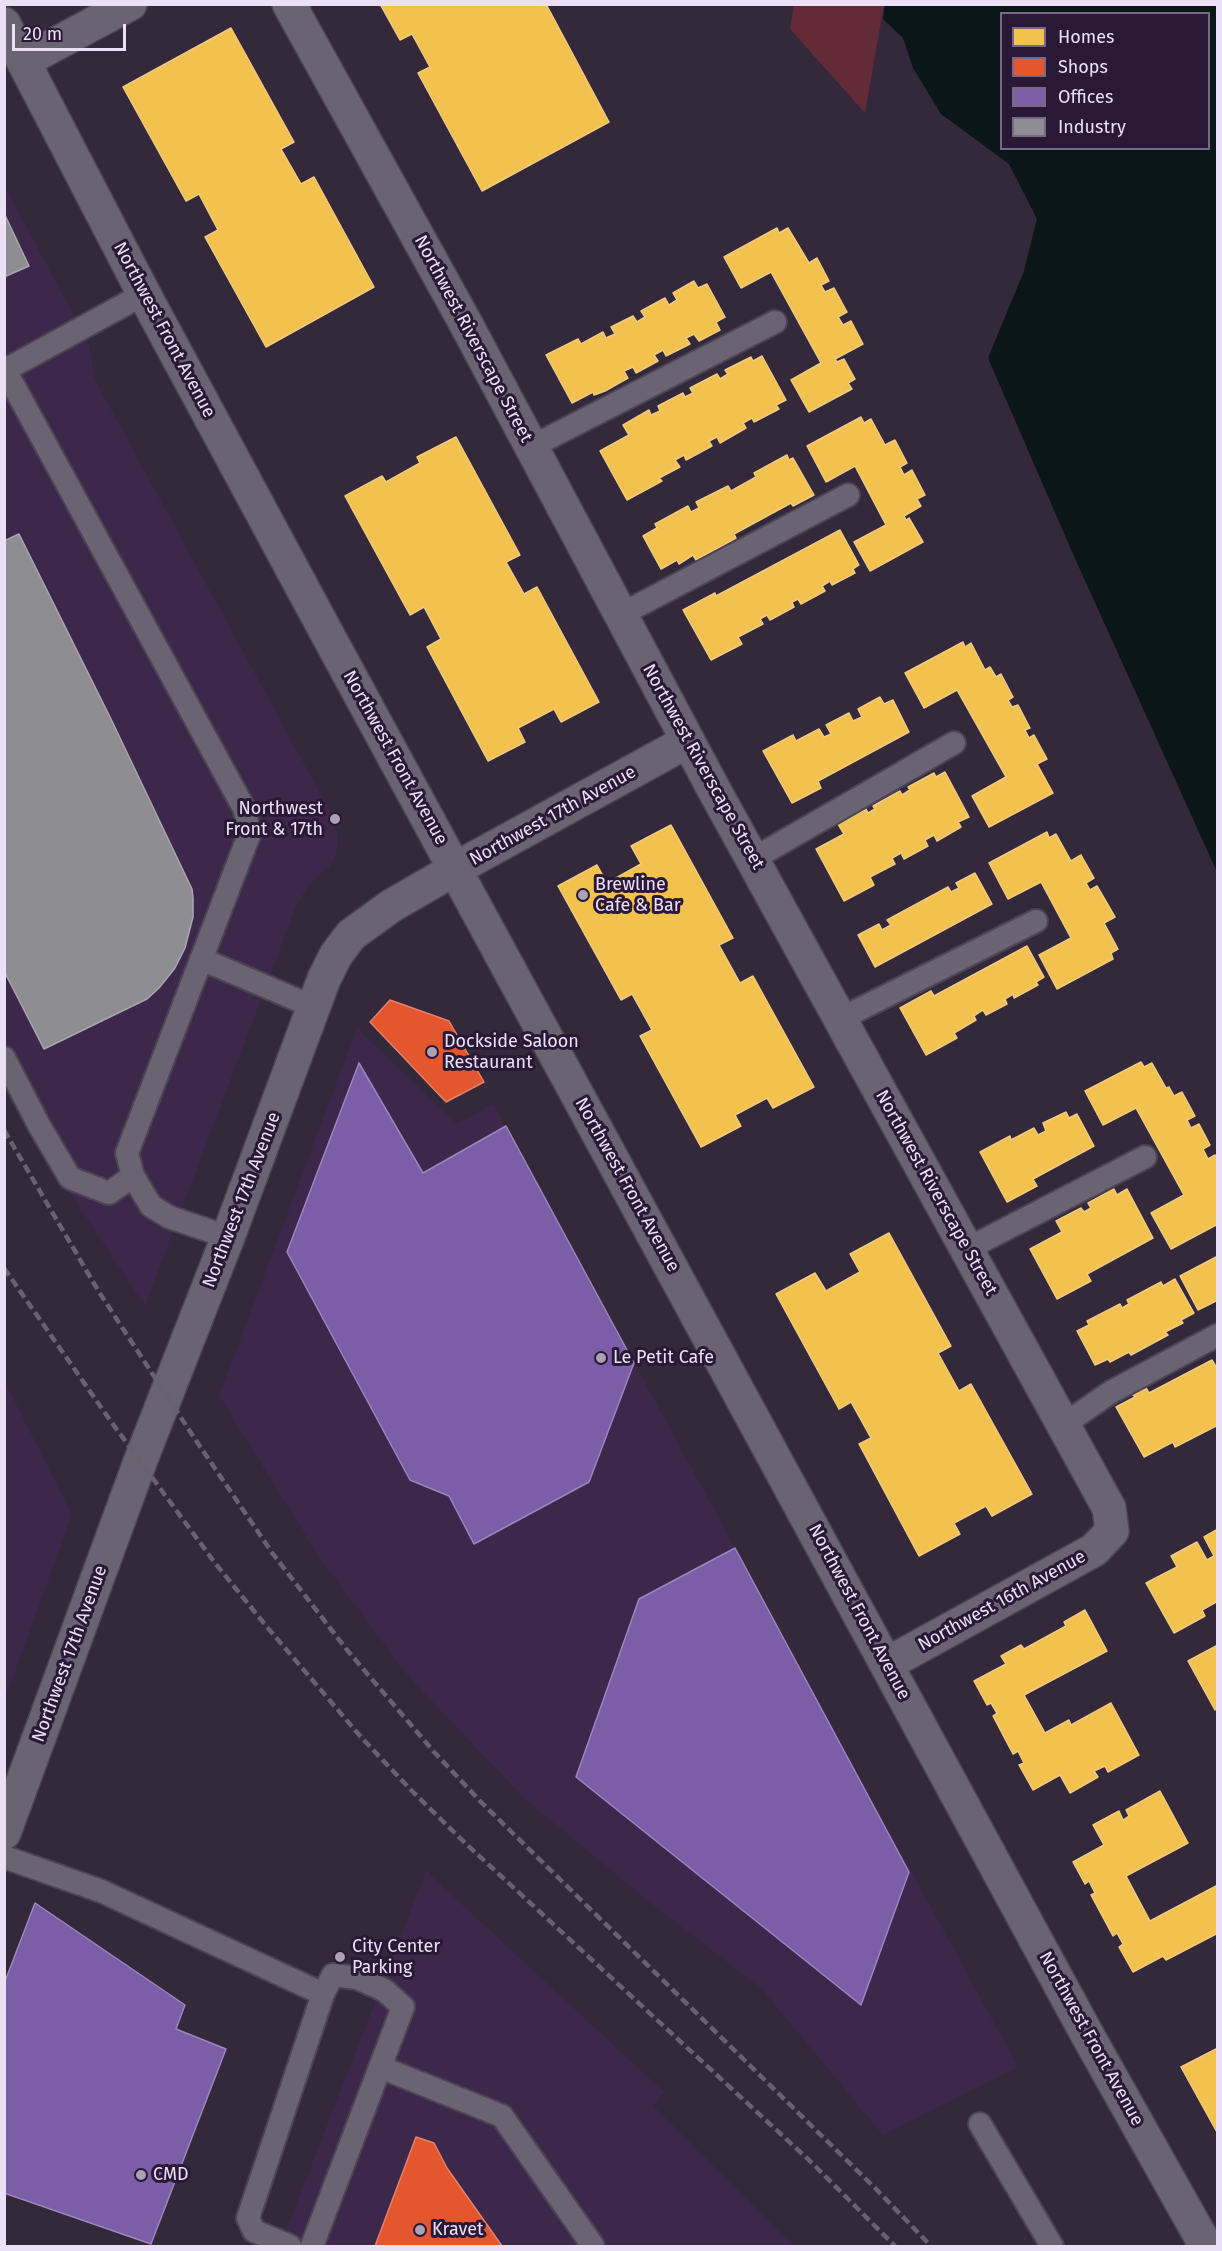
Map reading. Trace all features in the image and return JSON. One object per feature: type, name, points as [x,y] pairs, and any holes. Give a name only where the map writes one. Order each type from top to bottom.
[{"type":"street","points":[[24,61],[130,4]]},
{"type":"street","name":"Northwest Riverscape Street","points":[[289,4],[466,324],[688,741],[1109,1508],[1112,1531]]},
{"type":"street","name":"Northwest Front Avenue","points":[[4,24],[144,294],[1088,2036],[1206,2247]]},
{"type":"street","name":"Northwest 17th Avenue","points":[[4,1833],[14,1779],[228,1237],[332,963],[351,935],[391,906],[688,741]]},
{"type":"street","name":"Northwest 16th Avenue","points":[[887,1664],[1094,1550],[1112,1531]]},
{"type":"lane","points":[[144,294],[5,370],[246,810],[249,835],[127,1153],[133,1176],[151,1206],[169,1217],[228,1237]]},
{"type":"lane","points":[[531,447],[775,321]]},
{"type":"lane","points":[[620,615],[848,495]]},
{"type":"lane","points":[[753,859],[954,743]]},
{"type":"lane","points":[[840,1019],[1036,921]]},
{"type":"lane","points":[[201,959],[314,1007]]},
{"type":"lane","points":[[4,1058],[70,1178],[109,1193],[133,1176]]},
{"type":"lane","points":[[967,1249],[1145,1157]]},
{"type":"lane","points":[[1063,1425],[1111,1392],[1218,1335]]},
{"type":"lane","points":[[4,1857],[100,1890],[328,1984],[357,1978],[384,1990],[403,2007],[312,2247]]},
{"type":"lane","points":[[290,2247],[254,2231],[248,2218],[328,1984]]},
{"type":"lane","points":[[380,2067],[502,2116],[593,2247]]},
{"type":"lane","points":[[980,2124],[1052,2247]]},
{"type":"shaded area","points":[[885,4],[1217,5],[1217,872],[1073,554],[988,358],[1024,271],[1037,219],[1009,164],[941,114],[913,68],[903,38],[883,19]]},
{"type":"shaded area","points":[[794,5],[884,5],[865,113],[790,29]]},
{"type":"shaded area","points":[[4,184],[89,345],[95,380],[332,815],[337,834],[338,846],[334,859],[329,867],[309,884],[297,904],[145,1306],[60,1178],[5,1070]]},
{"type":"shaded area","points":[[357,1028],[457,1124],[493,1104],[1018,2067],[883,2135],[761,1988],[652,1904],[526,1800],[409,1677],[320,1558],[219,1396]]},
{"type":"shaded area","points":[[5,1382],[72,1515],[5,1699]]},
{"type":"shaded area","points":[[426,1871],[664,2092],[653,2106],[794,2246],[280,2246]]},
{"type":"building: Homes","points":[[380,4],[546,4],[609,122],[482,191],[418,73],[430,67],[412,34],[400,40]]},
{"type":"building: Homes","points":[[231,28],[294,142],[281,149],[301,184],[314,177],[374,287],[266,347],[205,237],[218,230],[199,194],[186,201],[123,87]]},
{"type":"building: Homes","points":[[777,228],[779,233],[788,228],[809,263],[817,258],[829,281],[821,285],[825,292],[834,288],[847,312],[838,317],[843,325],[851,321],[863,344],[835,359],[837,362],[844,359],[855,379],[848,383],[852,389],[809,412],[791,380],[821,363],[771,272],[741,288],[724,257]]},
{"type":"building: Homes","points":[[694,281],[698,288],[707,284],[725,317],[716,322],[720,330],[699,341],[694,334],[686,338],[690,344],[666,356],[663,350],[654,355],[658,361],[636,373],[633,367],[624,371],[628,378],[605,391],[594,395],[593,392],[572,403],[546,355],[578,339],[581,344],[603,332],[606,338],[615,334],[611,327],[633,316],[637,322],[645,317],[641,311],[665,298],[669,305],[677,300],[673,293]]},
{"type":"building: Homes","points":[[762,356],[786,400],[776,405],[779,409],[754,422],[752,418],[743,423],[746,428],[720,443],[717,437],[709,441],[712,446],[686,460],[684,455],[675,460],[680,467],[659,478],[662,481],[627,500],[600,451],[629,435],[623,425],[649,410],[651,415],[660,411],[658,406],[683,393],[685,397],[693,393],[690,388],[717,374],[720,379],[728,374],[725,370],[751,357],[753,361]]},
{"type":"building: Homes","points":[[861,417],[864,423],[871,419],[885,445],[895,440],[907,463],[900,467],[904,475],[912,470],[925,495],[917,499],[921,506],[904,516],[906,520],[909,518],[923,542],[870,571],[854,542],[886,525],[855,466],[826,482],[807,446]]},
{"type":"building: Homes","points":[[456,437],[520,555],[506,562],[524,594],[537,587],[599,702],[561,722],[554,709],[518,728],[525,742],[488,761],[427,647],[441,639],[424,607],[410,615],[345,496],[382,476],[386,482],[420,463],[417,457]]},
{"type":"building: Homes","points":[[787,455],[789,460],[793,458],[814,495],[793,506],[791,503],[734,534],[736,538],[696,560],[693,555],[679,564],[677,560],[661,569],[643,536],[657,528],[655,524],[688,506],[691,512],[699,508],[696,502],[728,486],[731,491],[756,477],[754,473]]},
{"type":"building: Homes","points":[[840,530],[859,565],[853,569],[855,573],[832,585],[830,581],[822,586],[825,591],[801,604],[798,599],[792,602],[794,607],[770,620],[767,615],[760,619],[763,624],[738,637],[742,644],[711,660],[683,610],[715,593],[716,596]]},
{"type":"building: Homes","points":[[963,642],[965,647],[971,643],[985,670],[990,667],[996,677],[1001,674],[1013,697],[1008,700],[1012,707],[1018,705],[1030,728],[1025,730],[1029,738],[1034,735],[1047,759],[1037,764],[1053,793],[989,827],[972,796],[1006,777],[957,690],[924,708],[905,673]]},
{"type":"building: Homes","points":[[880,697],[884,704],[893,700],[909,732],[818,781],[821,788],[792,803],[763,751],[793,735],[796,741],[819,729],[824,737],[831,734],[826,725],[849,713],[853,721],[862,717],[858,709]]},
{"type":"building: Homes","points":[[945,772],[969,817],[958,822],[961,827],[937,841],[934,835],[925,840],[928,846],[904,859],[901,853],[892,858],[895,864],[870,877],[874,885],[844,901],[816,849],[844,834],[838,824],[866,809],[868,813],[875,809],[873,806],[900,791],[902,795],[910,790],[908,787],[934,773],[936,777]]},
{"type":"building: Homes","points":[[671,825],[733,938],[719,945],[740,983],[753,976],[814,1087],[773,1108],[767,1098],[735,1115],[741,1126],[701,1147],[640,1036],[652,1030],[632,994],[621,1000],[558,886],[597,865],[607,883],[641,864],[631,846]]},
{"type":"building: Homes","points":[[1047,832],[1049,838],[1056,834],[1071,861],[1081,855],[1094,878],[1086,883],[1090,890],[1097,886],[1115,917],[1104,923],[1118,949],[1111,953],[1113,959],[1057,989],[1039,955],[1071,938],[1041,882],[1008,899],[989,863]]},
{"type":"building: Homes","points":[[975,873],[992,904],[875,967],[858,935],[879,924],[882,930],[891,925],[887,920],[948,887],[951,892],[959,888],[956,883]]},
{"type":"building: Homes","points":[[1027,946],[1044,977],[1036,982],[1038,985],[1014,998],[1013,994],[1005,999],[1007,1004],[986,1015],[983,1010],[974,1016],[976,1020],[954,1033],[957,1038],[926,1055],[900,1008],[931,991],[934,996]]},
{"type":"building: Homes","points":[[1141,1062],[1144,1067],[1152,1063],[1166,1088],[1169,1087],[1174,1096],[1182,1092],[1195,1116],[1187,1120],[1191,1128],[1199,1124],[1210,1145],[1203,1149],[1208,1159],[1215,1155],[1218,1159],[1218,1224],[1171,1249],[1151,1213],[1184,1195],[1136,1108],[1103,1125],[1085,1091]]},
{"type":"building: Homes","points":[[1066,1112],[1069,1118],[1077,1114],[1094,1146],[1033,1179],[1037,1186],[1007,1202],[980,1152],[1010,1136],[1011,1140],[1034,1128],[1038,1135],[1046,1131],[1043,1123]]},
{"type":"building: Homes","points":[[1114,1189],[1117,1195],[1127,1189],[1153,1238],[1087,1274],[1091,1281],[1057,1299],[1030,1249],[1062,1232],[1056,1221],[1081,1208],[1084,1212],[1091,1208],[1088,1203]]},
{"type":"building: Homes","points":[[889,1233],[951,1346],[938,1353],[959,1391],[971,1384],[1032,1494],[992,1516],[986,1506],[954,1523],[960,1534],[919,1556],[859,1444],[871,1438],[851,1402],[839,1409],[776,1294],[815,1273],[826,1291],[860,1272],[850,1254]]},
{"type":"building: Homes","points":[[1218,1256],[1218,1300],[1198,1310],[1180,1276]]},
{"type":"building: Homes","points":[[1175,1279],[1194,1313],[1181,1320],[1183,1323],[1165,1332],[1168,1335],[1131,1355],[1129,1352],[1110,1362],[1108,1359],[1095,1365],[1077,1331],[1089,1325],[1087,1321],[1120,1304],[1122,1308],[1129,1304],[1127,1300],[1161,1282],[1163,1286]]},
{"type":"building: Homes","points":[[1212,1360],[1218,1370],[1218,1425],[1175,1447],[1173,1442],[1144,1457],[1116,1407],[1146,1388],[1149,1393]]},
{"type":"building: Homes","points":[[1218,1529],[1218,1601],[1202,1610],[1205,1616],[1174,1633],[1146,1583],[1177,1567],[1171,1556],[1197,1542],[1207,1560],[1214,1556],[1204,1537]]},
{"type":"building: Homes","points":[[1085,1610],[1107,1651],[1024,1695],[1045,1733],[1069,1720],[1071,1725],[1111,1703],[1139,1755],[1108,1772],[1105,1766],[1094,1771],[1098,1777],[1070,1793],[1060,1775],[1033,1790],[1019,1765],[1024,1763],[1018,1751],[1013,1754],[993,1716],[997,1713],[991,1703],[987,1705],[974,1681],[1006,1664],[1001,1656],[1021,1645],[1024,1649],[1066,1626],[1064,1622]]},
{"type":"building: Homes","points":[[1218,1645],[1218,1708],[1215,1710],[1188,1661]]},
{"type":"building: Homes","points":[[1160,1791],[1188,1843],[1126,1876],[1150,1921],[1218,1885],[1218,1933],[1166,1960],[1163,1956],[1133,1972],[1119,1947],[1123,1944],[1117,1933],[1113,1936],[1091,1895],[1095,1893],[1089,1881],[1085,1884],[1073,1862],[1104,1845],[1093,1825],[1119,1811],[1123,1820],[1129,1816],[1126,1810]]},
{"type":"building: Homes","points":[[1218,2048],[1218,2134],[1181,2067]]},
{"type":"building: Shops","name":"Dockside Saloon Restaurant","points":[[390,1000],[449,1021],[484,1082],[446,1102],[370,1022]]},
{"type":"building: Shops","points":[[416,2137],[434,2143],[447,2168],[502,2246],[375,2246]]},
{"type":"building: Offices","points":[[359,1063],[423,1173],[506,1126],[634,1363],[589,1482],[474,1544],[449,1496],[410,1480],[287,1252]]},
{"type":"building: Offices","points":[[735,1548],[909,1872],[861,2005],[576,1777],[639,1599]]},
{"type":"building: Offices","points":[[35,1903],[185,2005],[176,2029],[226,2049],[151,2244],[4,2193],[4,1984]]},
{"type":"building: Industry","points":[[4,213],[29,266],[4,277]]},
{"type":"building: Industry","points":[[19,534],[111,719],[192,889],[193,898],[193,917],[185,948],[175,968],[159,988],[147,999],[44,1049],[4,971],[4,541]]},
{"type":"railway","points":[[4,1130],[99,1292],[193,1436],[273,1554],[347,1650],[435,1753],[482,1803],[876,2189],[931,2246]]},
{"type":"railway","points":[[4,1268],[112,1423],[215,1563],[361,1737],[463,1841],[810,2161],[895,2246]]},
{"type":"place","name":"Northwest Front & 17th","points":[[335,819]]},
{"type":"place","name":"Brewline Cafe & Bar","points":[[583,895]]},
{"type":"place","name":"Dockside Saloon Restaurant","points":[[432,1052]]},
{"type":"place","name":"Le Petit Cafe","points":[[601,1358]]},
{"type":"place","name":"City Center Parking","points":[[340,1957]]},
{"type":"place","name":"CMD","points":[[141,2175]]},
{"type":"place","name":"Kravet","points":[[420,2230]]}]
